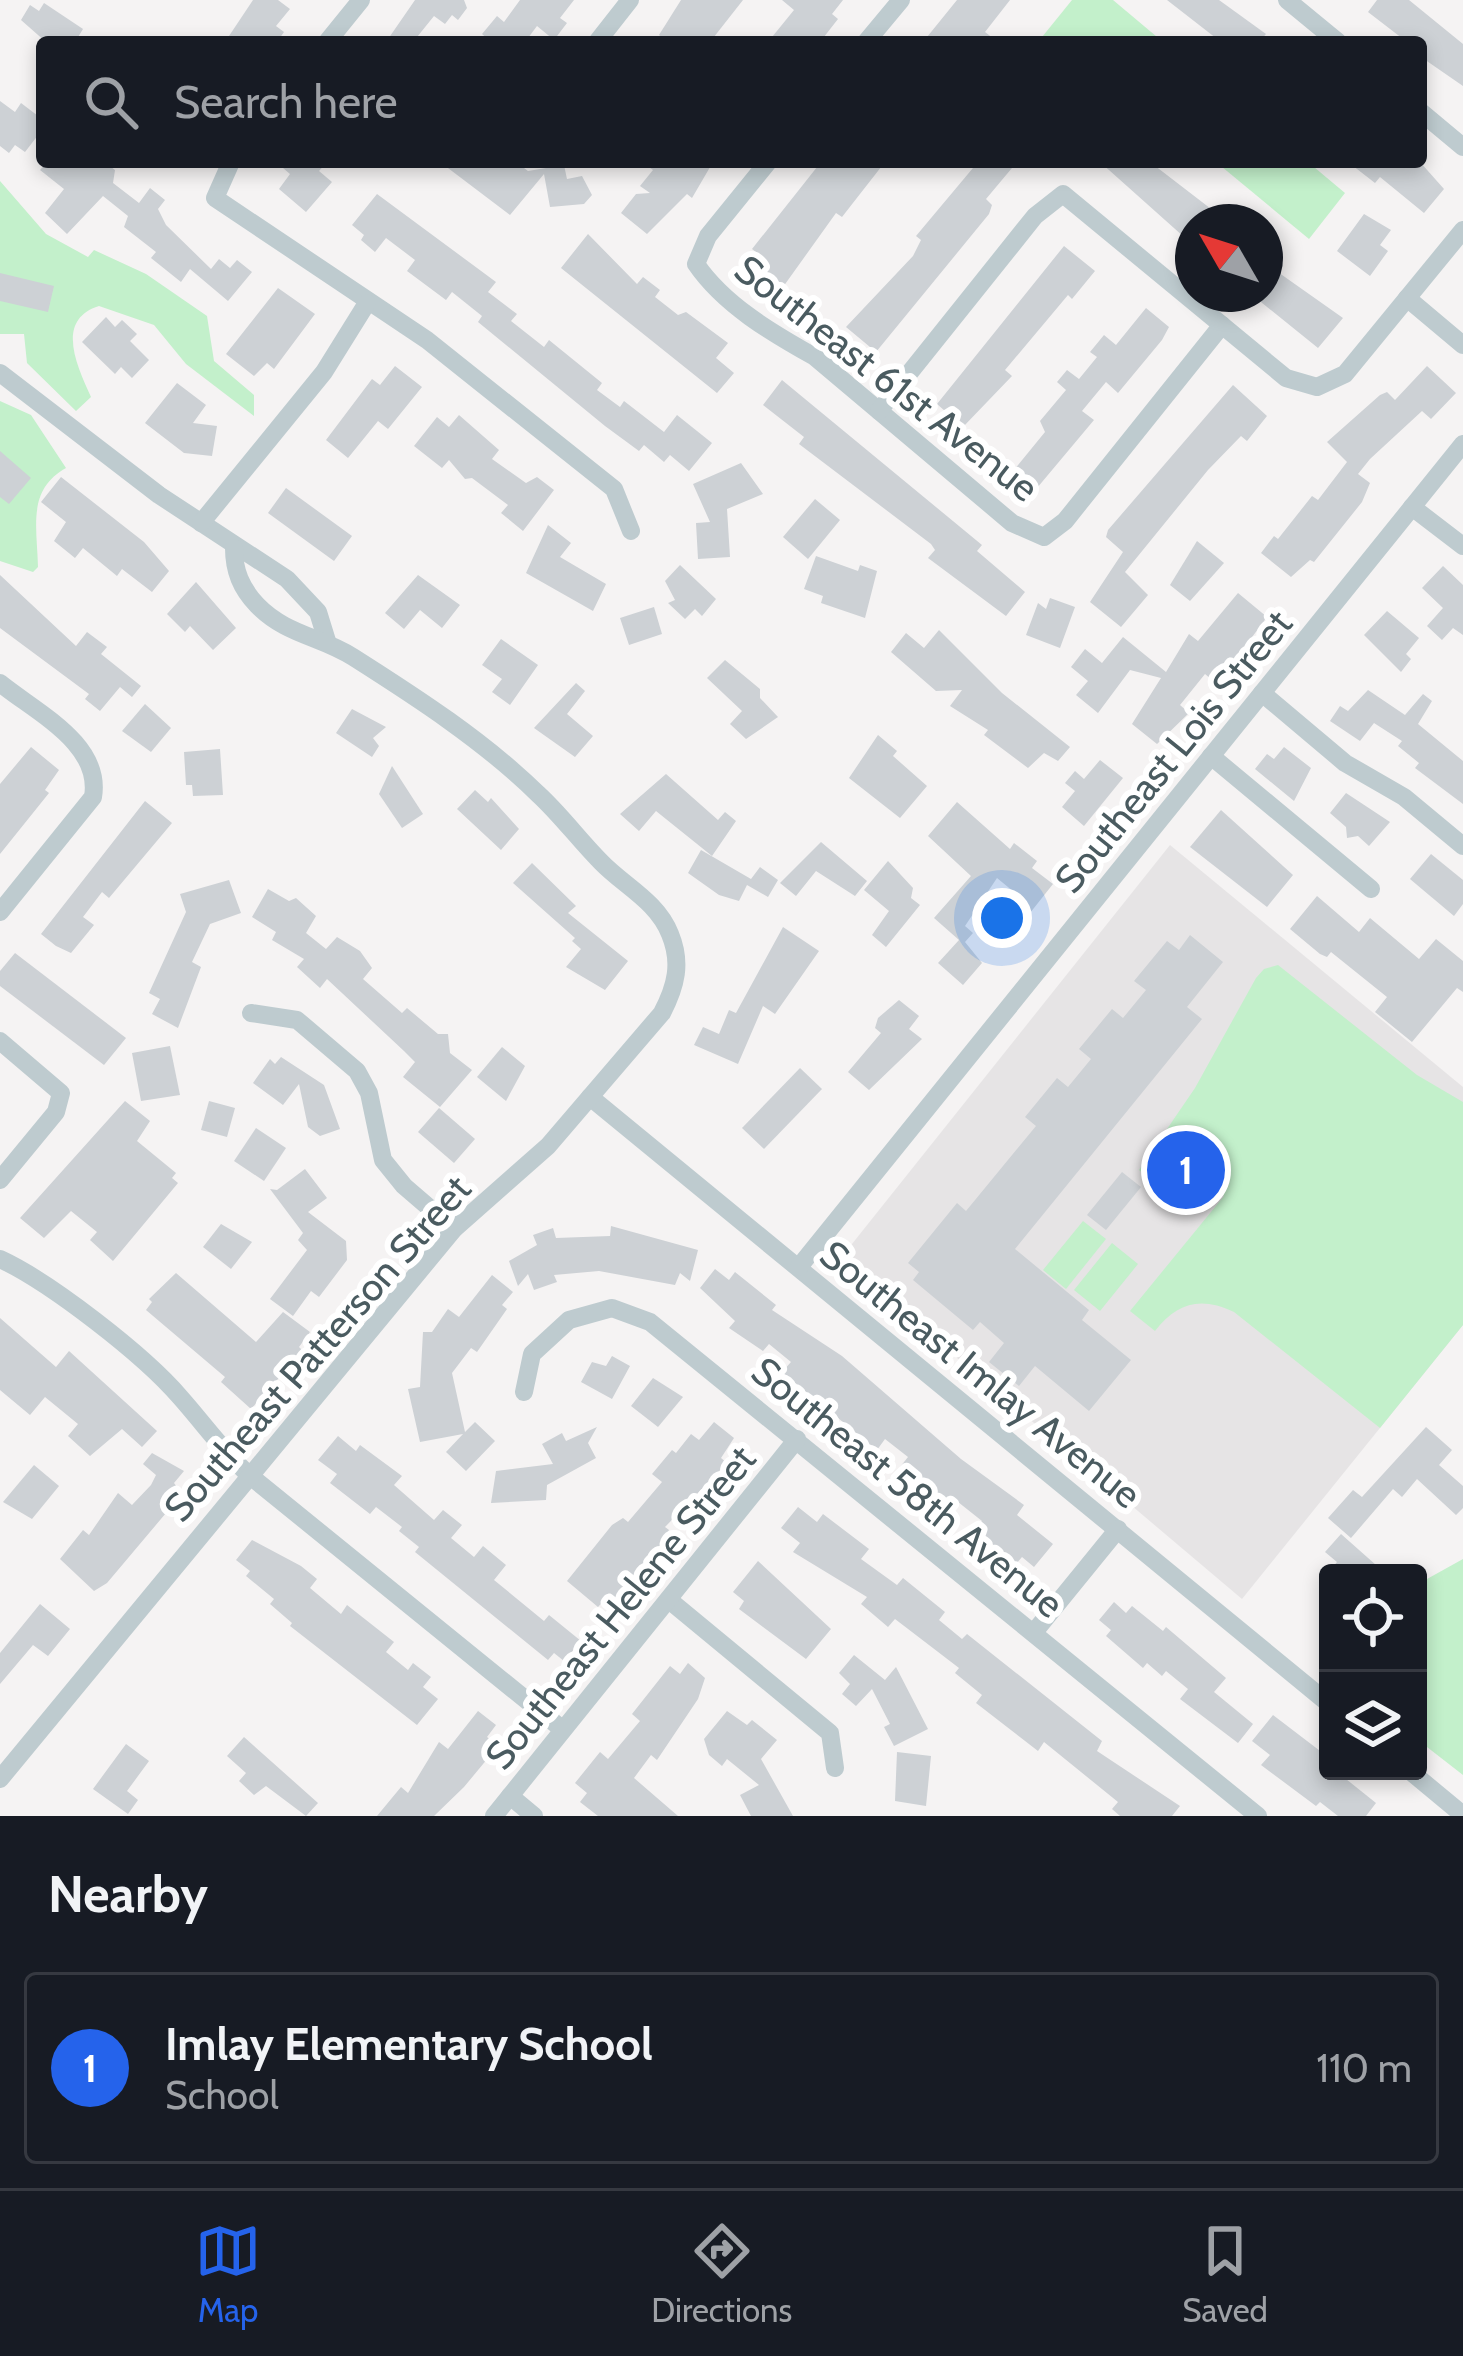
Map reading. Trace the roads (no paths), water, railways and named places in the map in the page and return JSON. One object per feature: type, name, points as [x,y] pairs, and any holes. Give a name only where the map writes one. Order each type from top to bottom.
[{"type":"street","points":[[332,36],[361,0]]},
{"type":"street","points":[[601,36],[630,0]]},
{"type":"street","points":[[871,36],[901,0]]},
{"type":"street","points":[[1287,0],[1330,36]]},
{"type":"street","points":[[1427,117],[1463,147]]},
{"type":"street","points":[[228,168],[215,198],[427,340],[614,489],[631,531]]},
{"type":"street","name":"Southeast 61st Avenue","points":[[763,168],[708,236],[696,264],[710,284],[779,337],[815,357],[1012,523],[1043,538],[1065,521],[1222,325]]},
{"type":"street","points":[[879,411],[1034,216],[1063,194],[1286,378],[1317,387],[1345,374],[1463,230]]},
{"type":"street","points":[[1407,298],[1463,345]]},
{"type":"street","points":[[201,523],[324,372],[367,303]]},
{"type":"street","points":[[0,373],[234,548],[254,553],[287,579],[318,613],[327,641]]},
{"type":"street","name":"Southeast Lois Street","points":[[799,1268],[1463,444]]},
{"type":"street","points":[[1412,507],[1463,546]]},
{"type":"street","points":[[234,548],[234,572],[256,604],[289,632],[327,641]]},
{"type":"street","name":"Southeast Patterson Street","points":[[0,1779],[454,1229],[481,1200],[521,1172],[662,1013],[674,991],[678,963],[670,931],[651,903],[604,865],[538,794],[487,750],[327,641]]},
{"type":"street","points":[[0,683],[88,754],[97,778],[93,797],[0,912]]},
{"type":"street","points":[[1262,693],[1345,764],[1404,796],[1463,846]]},
{"type":"street","points":[[1211,756],[1370,889]]},
{"type":"street","points":[[251,1013],[297,1020],[357,1071],[369,1093],[383,1160],[404,1186],[454,1229]]},
{"type":"street","points":[[0,1041],[61,1093],[56,1112],[0,1180]]},
{"type":"street","name":"Southeast Imlay Avenue","points":[[590,1097],[1319,1696]]},
{"type":"street","points":[[0,1259],[37,1278],[180,1396],[205,1434],[249,1475],[562,1729]]},
{"type":"street","name":"Southeast 58th Avenue","points":[[524,1392],[532,1354],[568,1320],[612,1308],[650,1322],[1258,1816]]},
{"type":"street","name":"Southeast Helene Street","points":[[494,1816],[797,1439]]},
{"type":"street","points":[[1034,1631],[1118,1528]]},
{"type":"street","points":[[669,1600],[830,1733],[835,1768]]},
{"type":"street","points":[[1420,1780],[1463,1815]]},
{"type":"street","points":[[510,1796],[534,1816]]},
{"type":"place","name":"Imlay Elementary School","points":[[1186,1170]]}]
